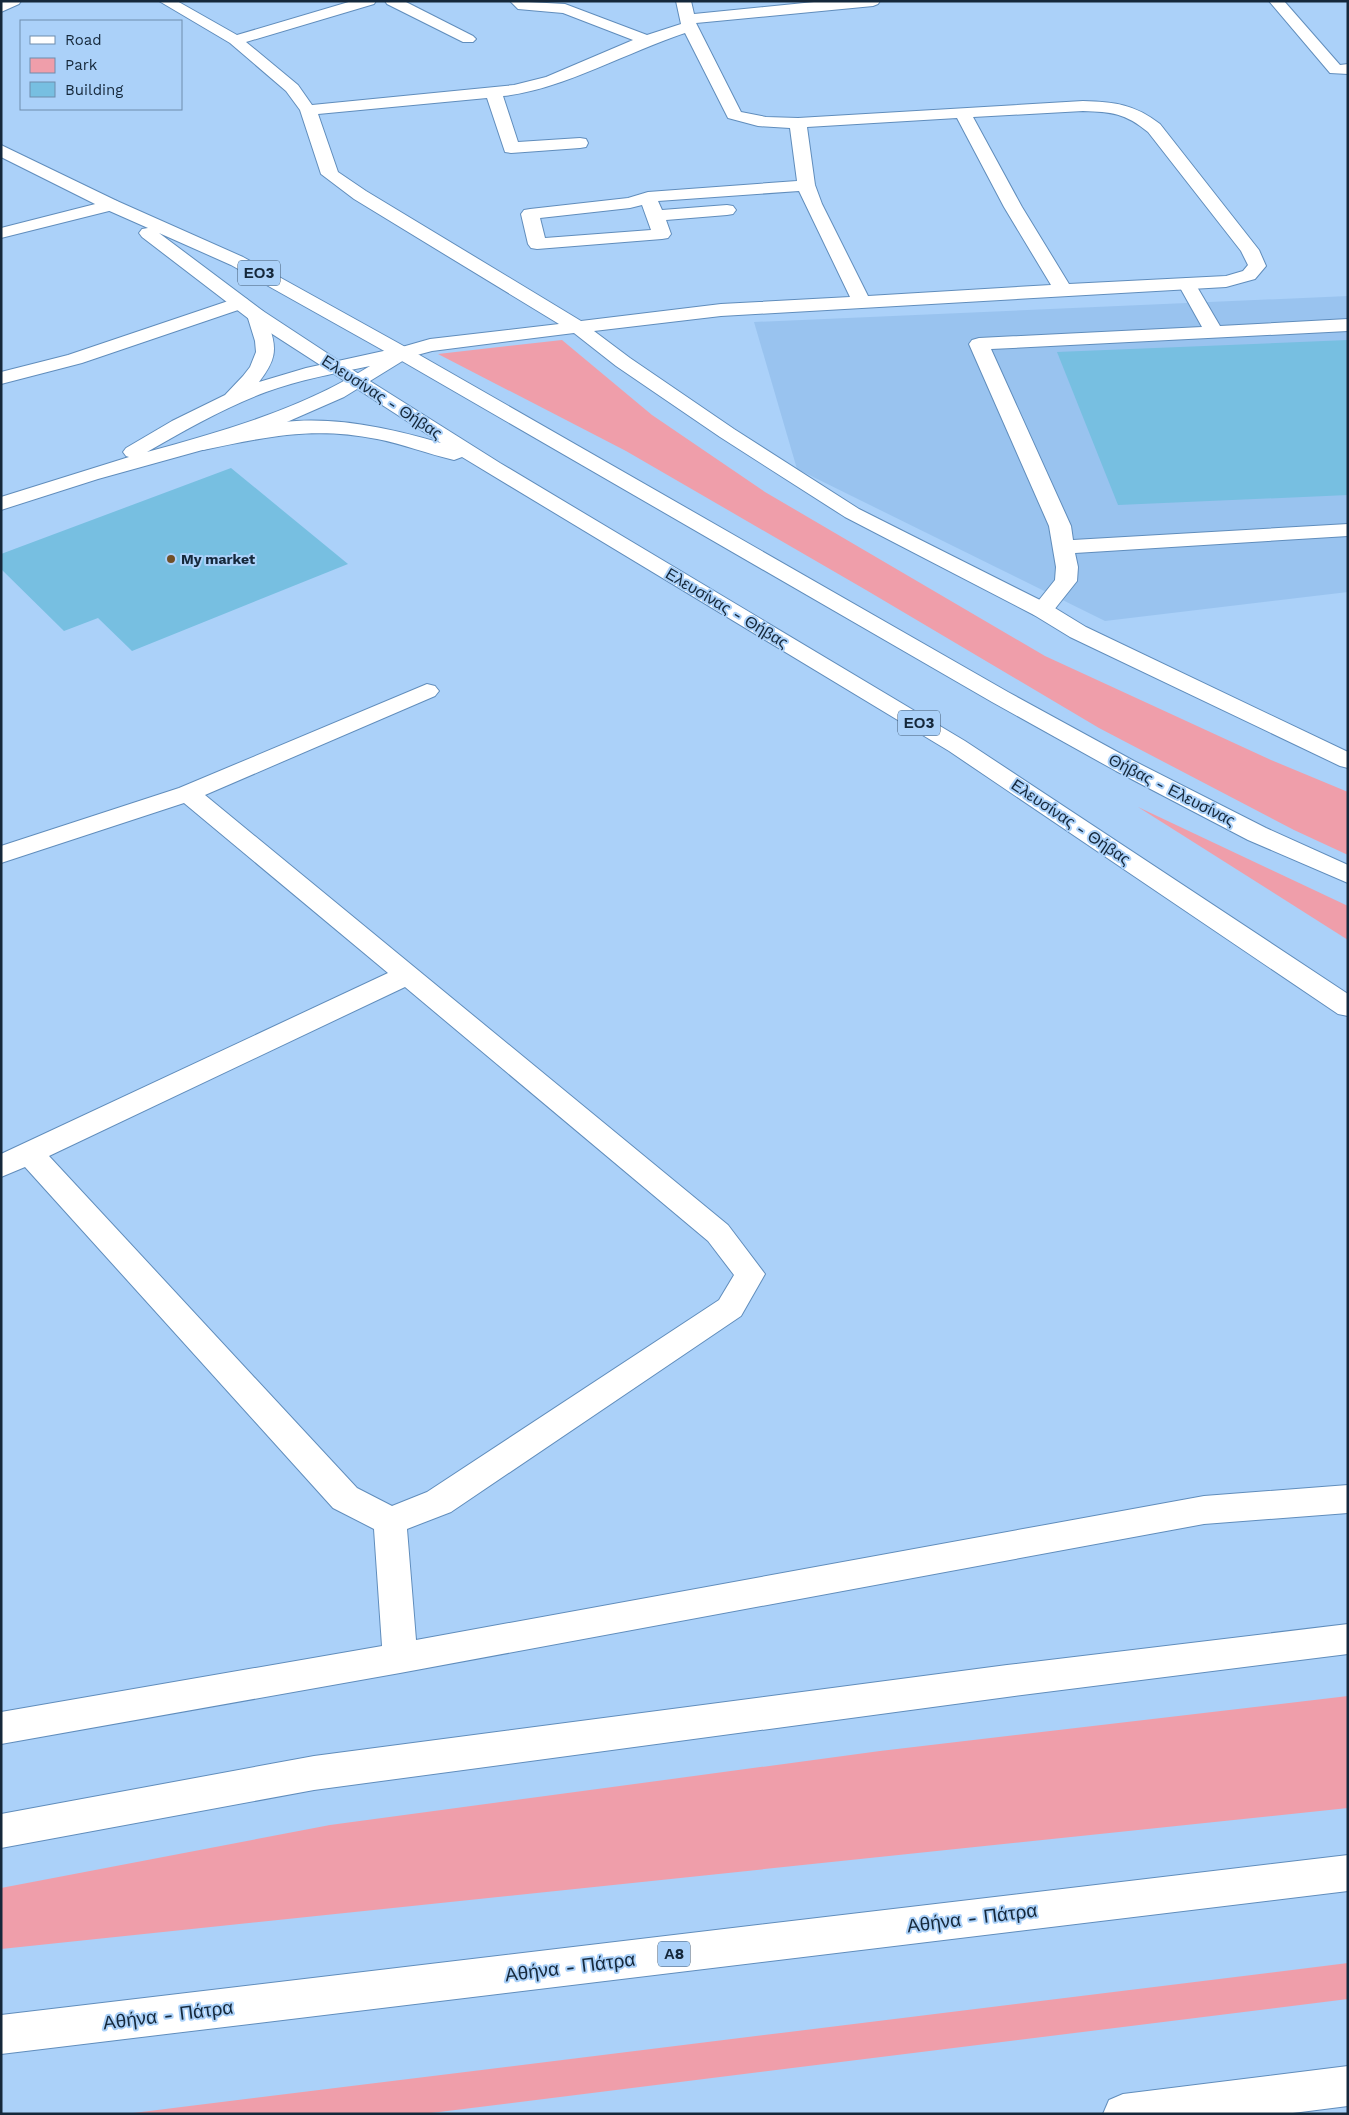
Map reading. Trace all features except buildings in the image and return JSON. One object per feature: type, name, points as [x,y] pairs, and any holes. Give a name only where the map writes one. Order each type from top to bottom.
[{"type":"main road","points":[[1,2],[6,1]]},
{"type":"main road","points":[[1,8],[14,1]]},
{"type":"main road","points":[[166,1],[235,40],[292,88],[308,110],[330,174],[576,326],[623,362],[727,433],[852,513],[1042,610],[1086,636],[1348,760]]},
{"type":"main road","points":[[235,40],[369,1]]},
{"type":"main road","points":[[392,1],[468,39]]},
{"type":"main road","points":[[517,1],[523,6],[565,10],[647,40]]},
{"type":"main road","points":[[102,471],[232,399],[261,388],[335,367],[430,345],[722,310],[1226,281],[1249,275],[1257,266],[1250,250],[1154,128],[1138,114],[1117,107],[1083,106],[798,123],[749,121],[734,115],[688,23],[683,1]]},
{"type":"main road","points":[[308,110],[494,93],[532,86],[552,80],[688,23],[873,1]]},
{"type":"main road","points":[[1276,1],[1336,70],[1348,70]]},
{"type":"main road","points":[[494,93],[511,148],[580,143]]},
{"type":"main road","points":[[962,113],[1013,207],[1064,291]]},
{"type":"main road","points":[[798,123],[806,185],[813,204],[861,301]]},
{"type":"main road","name":"Ελευσίνας - Θήβας","points":[[1,150],[110,205],[237,261],[402,353],[1000,697]]},
{"type":"main road","points":[[648,197],[662,234],[536,244],[530,214],[630,203],[648,197],[806,185]]},
{"type":"main road","points":[[794,205],[813,204]]},
{"type":"main road","points":[[1,233],[110,205]]},
{"type":"main road","name":"Ελευσίνας - Θήβας","points":[[110,205],[256,315],[358,382],[492,467],[956,746],[1348,1007]]},
{"type":"main road","points":[[656,216],[748,208]]},
{"type":"main road","points":[[1187,284],[1214,332]]},
{"type":"main road","points":[[1,378],[75,359],[240,303]]},
{"type":"main road","points":[[232,399],[264,359],[266,347],[256,315]]},
{"type":"main road","points":[[1042,610],[1066,581],[1067,567],[1060,526],[979,344],[1348,325]]},
{"type":"main road","points":[[203,444],[325,399],[358,382],[402,353]]},
{"type":"main road","points":[[1,504],[102,471],[203,444],[293,427],[345,428],[376,432],[432,446],[492,467]]},
{"type":"main road","points":[[1064,547],[1348,530]]},
{"type":"main road","points":[[1,855],[188,793],[426,692]]},
{"type":"main road","name":"Θήβας - Ελευσίνας","points":[[1000,697],[1133,771],[1257,834],[1348,875]]},
{"type":"main road","points":[[29,1154],[345,1498],[390,1521],[438,1502],[730,1308],[750,1274],[718,1233],[188,793]]},
{"type":"main road","points":[[1,1166],[408,975]]},
{"type":"main road","points":[[1,1728],[400,1658],[1204,1510],[1348,1499]]},
{"type":"main road","points":[[390,1521],[400,1658]]},
{"type":"main road","points":[[1,1831],[314,1773],[997,1682],[1348,1639]]},
{"type":"main road","name":"Αθήνα - Πάτρα","points":[[1,2035],[1348,1874]]},
{"type":"main road","points":[[1123,2114],[1348,2086]]},
{"type":"shaded area","points":[[1348,296],[1348,592],[1105,621],[797,469],[754,322]]},
{"type":"green space","points":[[562,340],[652,415],[765,492],[1045,656],[1271,760],[1348,792],[1348,855],[1294,830],[1099,728],[626,451],[438,354]]},
{"type":"green space","points":[[1138,807],[1348,906],[1348,940]]},
{"type":"green space","points":[[1348,1696],[1348,1808],[1,1949],[1,1888],[330,1825],[880,1751]]},
{"type":"green space","points":[[1348,1963],[1348,1999],[423,2114],[125,2114]]},
{"type":"place","name":"My market","points":[[171,559]]}]
